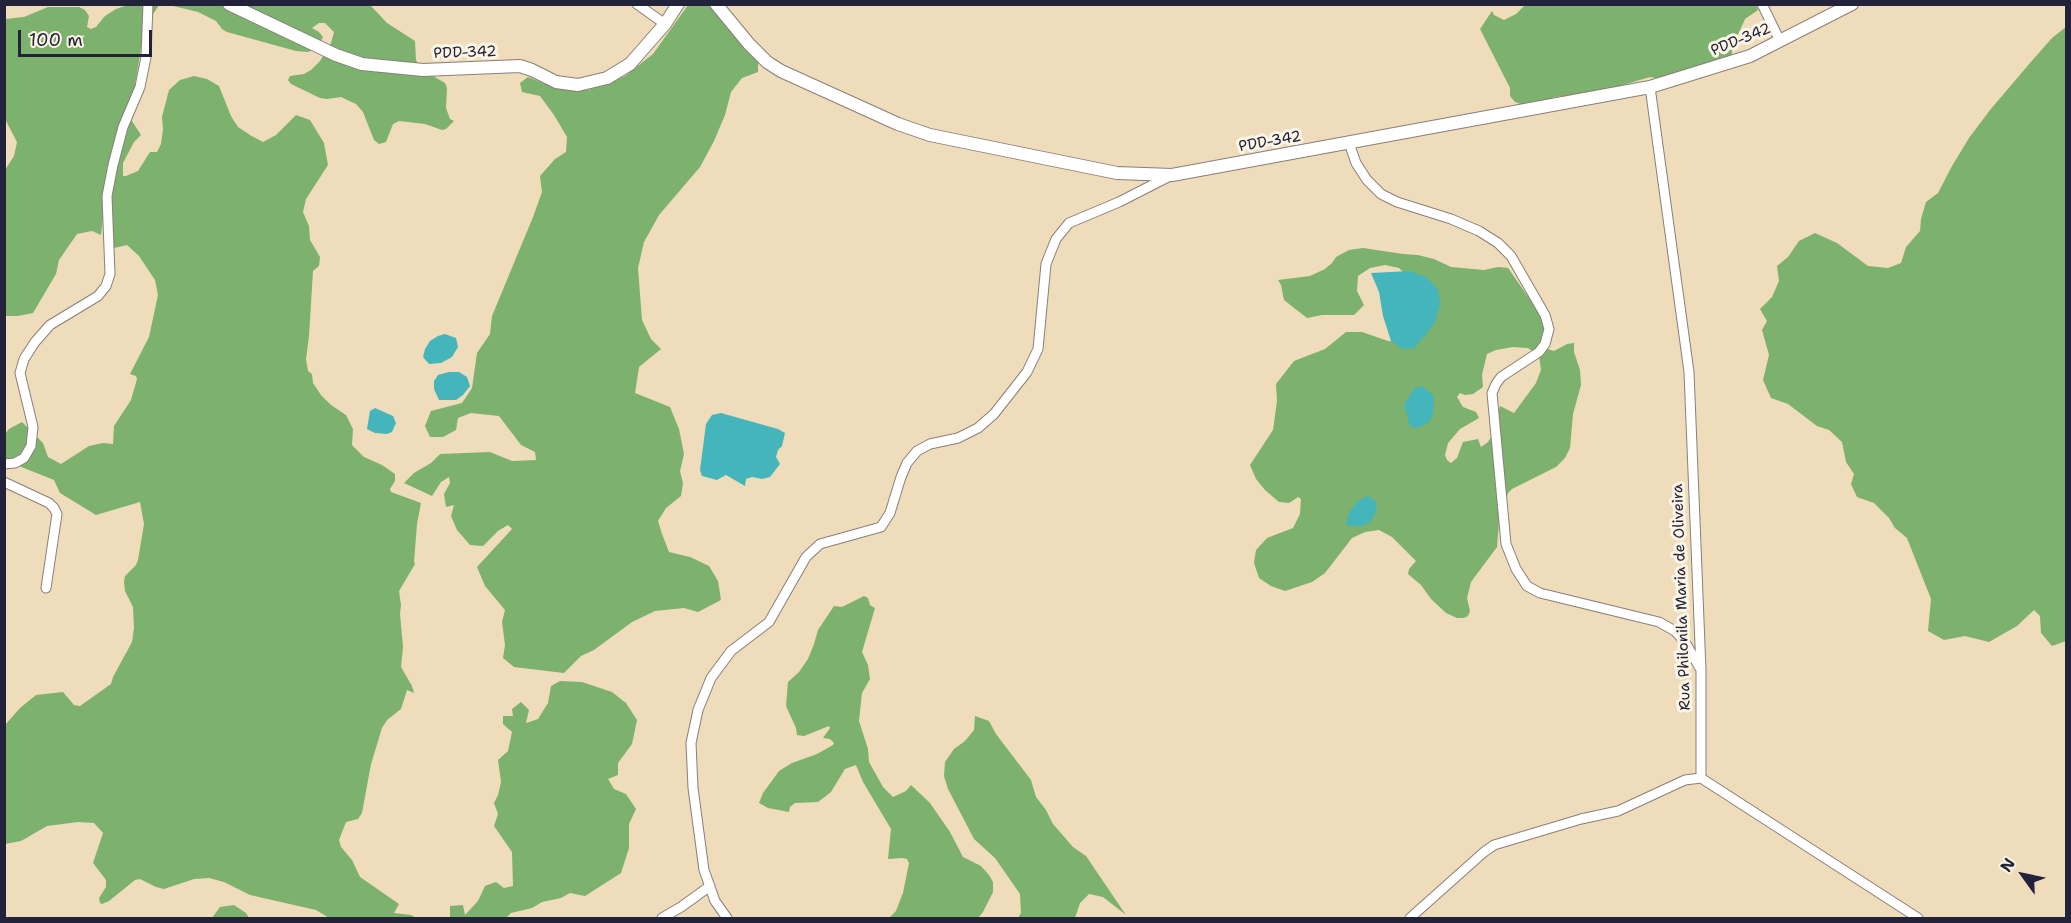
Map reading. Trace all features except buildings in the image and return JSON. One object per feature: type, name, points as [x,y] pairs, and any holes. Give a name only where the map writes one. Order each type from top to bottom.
[{"type":"street","points":[[4,464],[15,463],[24,458],[31,446],[33,427],[20,374],[24,359],[35,342],[50,326],[98,296],[106,286],[110,274],[107,196],[123,127],[140,87],[146,57],[148,4]]},
{"type":"street","name":"PDD-342","points":[[229,4],[336,55],[362,64],[423,70],[520,66],[532,69],[556,82],[578,86],[607,78],[630,64],[678,4]]},
{"type":"street","points":[[637,4],[664,24]]},
{"type":"street","name":"PDD-342","points":[[716,4],[767,62],[898,124],[930,135],[1118,173],[1172,175],[1650,87],[1750,56],[1852,4]]},
{"type":"street","points":[[1762,4],[1780,41]]},
{"type":"street","name":"Rua Philonila Maria de Oliveira","points":[[1650,87],[1689,372],[1701,670],[1701,778]]},
{"type":"street","points":[[1349,143],[1356,163],[1366,180],[1382,194],[1396,202],[1451,219],[1479,231],[1498,243],[1511,256],[1545,315],[1549,329],[1545,344],[1539,352],[1501,377],[1492,393],[1506,544],[1516,569],[1527,586],[1540,593],[1659,622],[1676,631],[1701,670]]},
{"type":"street","points":[[727,918],[715,901],[704,870],[696,825],[691,743],[698,710],[711,678],[731,651],[769,622],[806,557],[820,544],[881,527],[890,513],[901,477],[917,451],[930,444],[958,438],[978,428],[994,414],[1027,372],[1038,349],[1046,264],[1056,239],[1069,224],[1172,175]]},
{"type":"street","points":[[4,482],[49,504],[57,514],[46,588]]},
{"type":"street","points":[[1410,918],[1494,845],[1581,819],[1618,811],[1685,780],[1701,778],[1918,918]]},
{"type":"street","points":[[662,918],[710,886]]},
{"type":"green space","points":[[1756,4],[1758,10],[1745,19],[1733,46],[1731,59],[1676,82],[1650,77],[1610,91],[1555,97],[1529,107],[1515,102],[1510,96],[1510,88],[1480,29],[1492,11],[1494,15],[1504,20],[1516,14],[1525,5]]},
{"type":"green space","points":[[128,5],[159,5],[148,22],[143,36],[131,110],[132,121],[141,135],[134,142],[123,163],[123,176],[138,171],[150,152],[157,152],[161,144],[162,117],[169,90],[180,80],[194,76],[207,79],[219,86],[238,127],[263,142],[276,135],[296,115],[310,120],[324,143],[328,165],[306,199],[303,212],[309,226],[310,240],[320,257],[319,266],[313,271],[306,359],[308,371],[312,374],[313,383],[321,395],[346,415],[353,429],[352,445],[364,457],[395,474],[391,492],[421,503],[417,524],[415,564],[399,591],[403,647],[401,667],[414,693],[407,690],[401,709],[387,720],[382,728],[371,764],[362,813],[358,819],[346,822],[339,840],[360,877],[399,904],[394,913],[411,915],[416,918],[329,918],[316,910],[250,895],[224,882],[209,878],[194,879],[164,889],[140,879],[135,880],[102,904],[99,898],[106,887],[106,880],[93,863],[103,833],[94,823],[78,822],[47,826],[21,841],[5,844],[5,725],[36,695],[63,692],[74,705],[80,706],[111,684],[132,642],[133,607],[125,591],[124,582],[125,576],[138,560],[144,524],[140,502],[96,515],[60,493],[54,480],[14,464],[5,458],[5,434],[22,422],[43,443],[48,457],[61,464],[89,446],[103,443],[113,444],[114,426],[131,400],[137,379],[136,376],[130,374],[149,337],[158,295],[155,280],[139,256],[127,245],[114,248],[107,237],[103,218],[101,235],[92,231],[77,234],[59,260],[56,274],[33,313],[5,316],[5,170],[14,156],[17,142],[5,119],[5,19],[24,17],[48,7],[79,7],[89,16],[87,27],[91,29],[96,27],[105,16]]},
{"type":"green space","points":[[169,5],[370,5],[387,23],[415,41],[416,60],[421,69],[445,83],[446,108],[450,119],[454,121],[442,130],[425,124],[399,121],[393,124],[386,142],[379,144],[374,140],[363,112],[356,104],[341,97],[320,98],[291,84],[288,80],[290,76],[304,74],[311,70],[320,61],[331,43],[334,32],[325,23],[319,23],[312,28],[323,37],[317,48],[308,52],[296,51],[227,32],[216,21],[198,12]]},
{"type":"green space","points":[[688,5],[711,5],[758,61],[758,72],[742,78],[731,92],[725,115],[700,167],[659,215],[644,242],[638,268],[642,320],[651,339],[661,349],[639,367],[635,393],[670,407],[679,429],[684,454],[680,471],[683,483],[681,496],[666,508],[658,521],[669,552],[690,557],[709,566],[718,581],[721,600],[698,612],[684,608],[655,611],[632,622],[594,650],[581,656],[564,673],[514,667],[503,658],[505,645],[502,622],[505,610],[485,586],[477,567],[512,529],[508,525],[498,531],[483,546],[470,545],[457,530],[451,516],[454,505],[446,507],[444,494],[450,483],[449,477],[441,482],[432,496],[404,483],[440,454],[490,452],[512,461],[536,460],[535,452],[521,445],[499,416],[471,413],[458,418],[456,430],[443,437],[430,437],[425,426],[431,411],[462,403],[472,388],[477,353],[490,334],[492,316],[542,192],[540,176],[555,159],[566,152],[567,137],[554,115],[540,96],[522,92],[520,83],[528,77],[558,89],[588,90],[625,76],[653,54]]},
{"type":"green space","points":[[2066,27],[2066,641],[2052,646],[2041,633],[2040,616],[2034,610],[2017,626],[1989,642],[1965,636],[1944,640],[1928,631],[1931,599],[1907,538],[1895,528],[1889,518],[1874,503],[1857,497],[1851,484],[1854,474],[1846,462],[1842,442],[1829,430],[1817,426],[1788,404],[1771,398],[1763,380],[1769,355],[1762,330],[1767,321],[1760,309],[1772,297],[1779,281],[1777,266],[1788,257],[1799,241],[1815,233],[1837,243],[1868,266],[1888,268],[1901,263],[1906,247],[1920,231],[1926,202],[1938,193],[1969,138],[2030,63],[2052,38]]},
{"type":"green space","points":[[1363,248],[1418,255],[1451,267],[1484,270],[1498,267],[1508,268],[1545,321],[1548,349],[1554,351],[1574,343],[1581,385],[1573,414],[1570,448],[1565,458],[1556,467],[1508,493],[1499,522],[1497,547],[1471,582],[1467,598],[1470,611],[1464,618],[1457,618],[1446,613],[1431,599],[1421,585],[1408,574],[1416,561],[1392,537],[1379,530],[1365,532],[1352,538],[1325,573],[1312,582],[1285,591],[1259,578],[1254,563],[1256,550],[1267,538],[1293,528],[1300,514],[1301,499],[1298,497],[1289,503],[1279,502],[1256,479],[1250,465],[1273,430],[1277,401],[1276,384],[1294,361],[1325,349],[1346,332],[1362,332],[1388,341],[1404,342],[1420,289],[1399,268],[1385,265],[1370,268],[1358,276],[1357,291],[1364,305],[1354,315],[1322,315],[1307,318],[1284,300],[1278,280],[1310,276],[1325,269],[1336,257],[1349,250]],"holes":[[[1513,347],[1528,348],[1539,356],[1541,370],[1536,383],[1514,413],[1500,406],[1493,434],[1488,442],[1481,447],[1478,439],[1463,442],[1457,458],[1451,463],[1445,455],[1448,443],[1460,429],[1479,418],[1476,412],[1463,407],[1457,397],[1460,393],[1473,394],[1483,387],[1482,375],[1487,354]]]},
{"type":"green space","points":[[864,596],[875,608],[862,652],[868,665],[870,679],[862,693],[859,721],[868,749],[869,762],[883,787],[893,797],[906,791],[911,785],[930,803],[950,832],[963,857],[981,866],[989,875],[993,882],[993,892],[978,918],[889,918],[896,911],[903,893],[909,863],[907,859],[902,858],[888,859],[891,829],[863,782],[856,765],[845,769],[831,792],[818,802],[795,803],[790,807],[789,812],[768,808],[759,803],[763,793],[779,771],[833,745],[830,739],[823,738],[829,726],[804,736],[797,735],[786,706],[788,682],[808,659],[818,630],[834,606],[842,607]]},
{"type":"green space","points":[[560,681],[582,682],[612,692],[626,703],[637,720],[632,744],[618,763],[618,775],[608,779],[614,789],[626,794],[636,809],[629,824],[629,848],[621,873],[585,896],[570,893],[561,898],[542,902],[532,908],[511,913],[506,918],[450,918],[450,906],[463,905],[465,915],[478,901],[485,886],[496,882],[504,888],[513,886],[512,852],[494,826],[498,814],[494,803],[501,782],[498,760],[508,751],[512,732],[503,724],[503,716],[513,716],[512,709],[521,702],[529,710],[526,723],[538,719],[548,703],[551,686]]},
{"type":"green space","points":[[975,716],[989,721],[996,734],[1031,780],[1036,797],[1053,824],[1073,847],[1086,856],[1126,915],[1103,897],[1089,894],[1080,903],[1075,918],[1018,918],[1021,913],[1020,894],[995,858],[974,839],[948,789],[944,776],[945,762],[954,749],[974,730]]},
{"type":"green space","points":[[234,905],[246,913],[249,918],[212,918],[220,907]]},
{"type":"water","points":[[1409,271],[1426,277],[1438,289],[1440,304],[1435,322],[1427,333],[1414,348],[1403,349],[1391,341],[1383,316],[1379,292],[1371,273]]},
{"type":"water","points":[[445,334],[456,338],[458,347],[452,357],[441,363],[429,364],[423,357],[425,349],[430,341]]},
{"type":"water","points":[[459,372],[467,377],[470,386],[456,400],[439,400],[434,389],[434,381],[438,375]]},
{"type":"water","points":[[1422,386],[1433,395],[1433,414],[1429,422],[1418,428],[1410,427],[1404,404],[1415,388]]},
{"type":"water","points":[[375,408],[393,416],[396,423],[392,432],[375,433],[367,429],[370,411]]},
{"type":"water","points":[[721,413],[785,433],[776,457],[780,464],[770,477],[746,479],[745,486],[726,475],[717,480],[702,476],[700,470],[706,424],[712,415]]},
{"type":"water","points":[[1368,496],[1375,501],[1377,507],[1374,516],[1369,523],[1349,526],[1346,523],[1350,511],[1359,500]]}]
